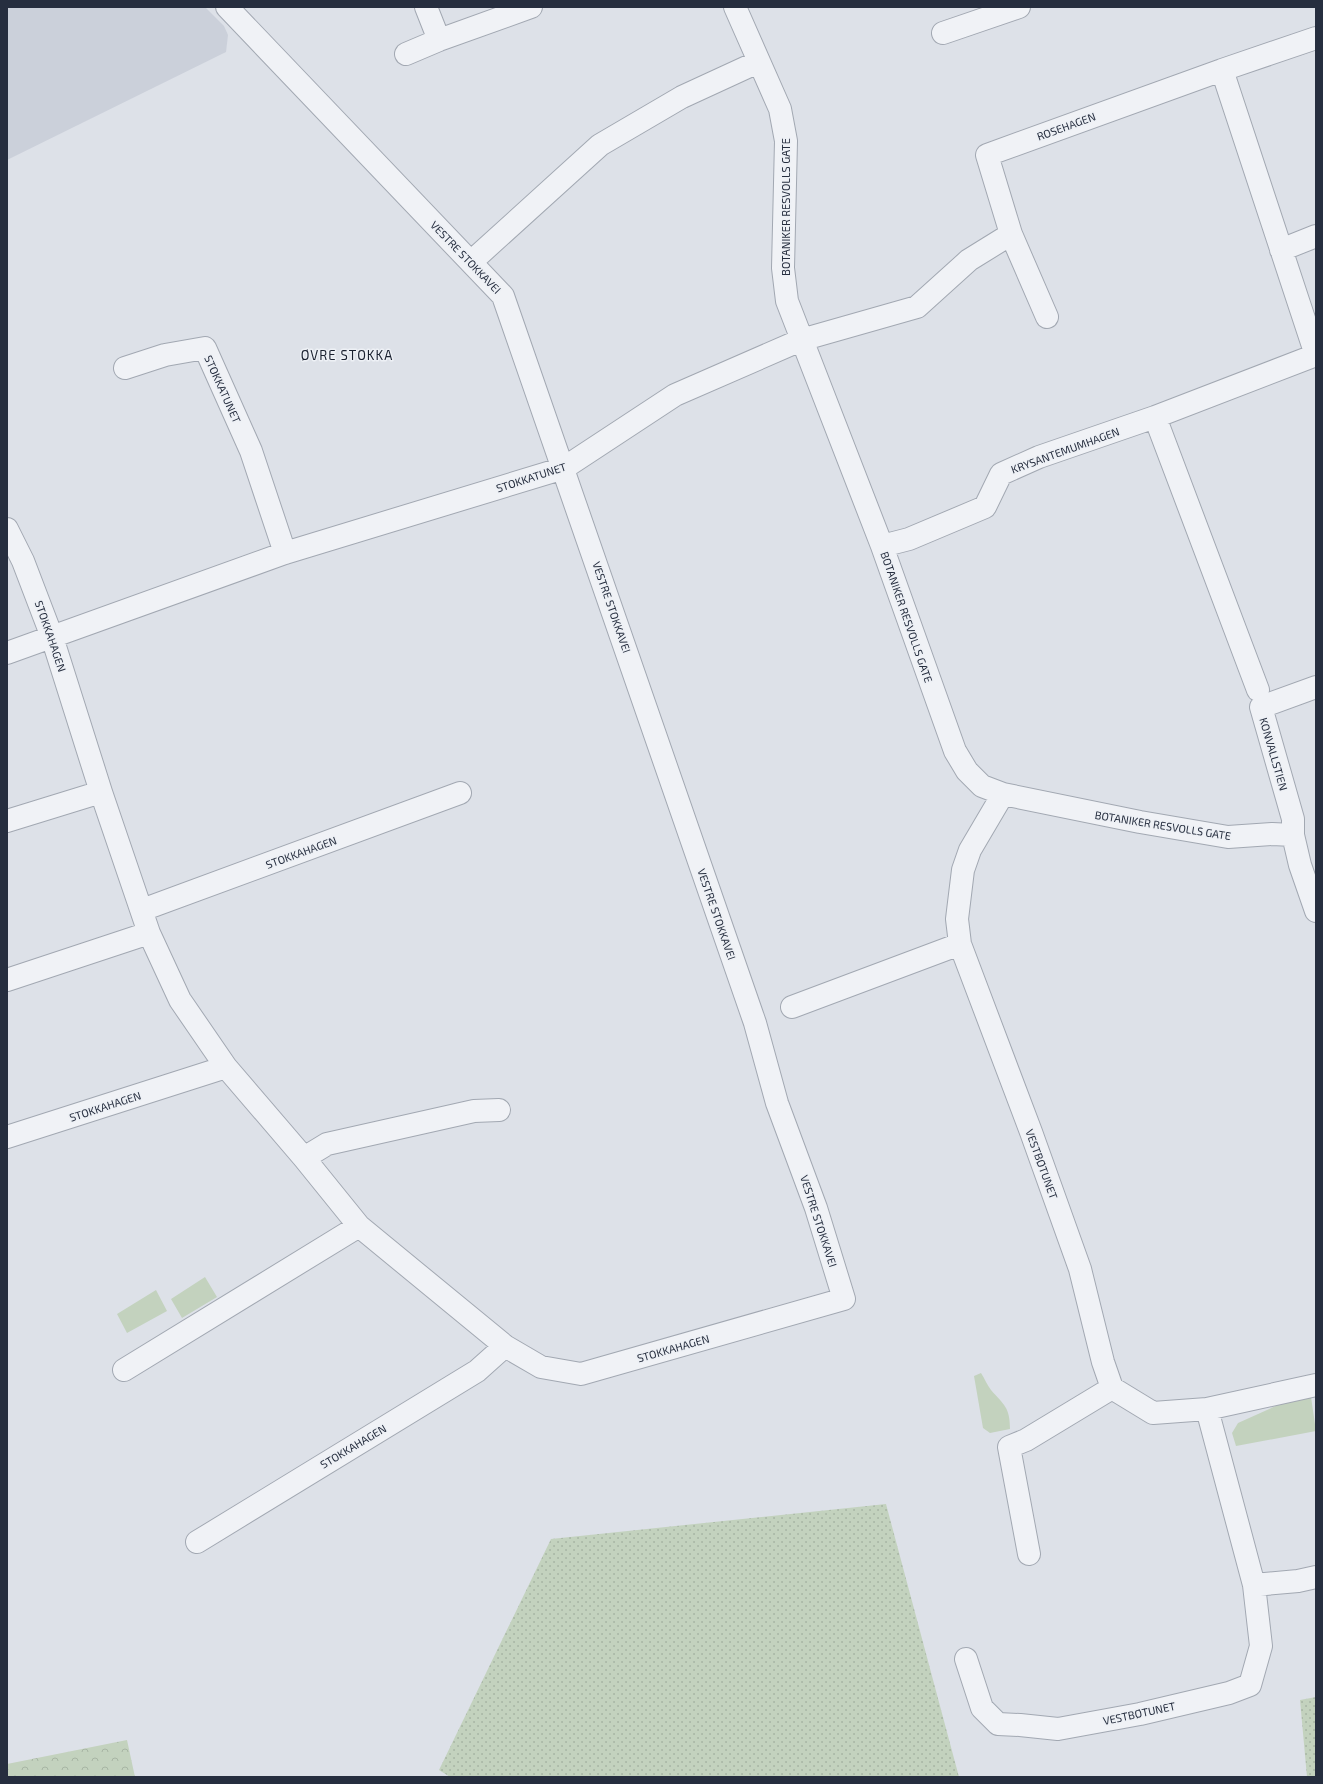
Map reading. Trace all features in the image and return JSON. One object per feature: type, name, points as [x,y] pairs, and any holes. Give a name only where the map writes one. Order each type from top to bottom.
[{"type":"street","name":"VESTRE STOKKAVEI","points":[[227,7],[503,296],[564,468],[755,1023],[778,1103],[816,1208],[844,1299]]},
{"type":"street","points":[[426,7],[439,40]]},
{"type":"street","points":[[406,54],[439,40],[531,7]]},
{"type":"street","name":"BOTANIKER RESVOLLS GATE","points":[[735,7],[780,109],[786,141],[783,268],[787,301],[882,546],[955,751],[967,771],[982,786],[1003,794],[1140,822],[1228,837],[1272,834],[1293,835]]},
{"type":"street","points":[[943,33],[1011,8]]},
{"type":"street","name":"ROSEHAGEN","points":[[1048,317],[1011,234],[987,155],[1222,70],[1316,38]]},
{"type":"street","points":[[471,262],[600,145],[682,97],[758,62]]},
{"type":"street","points":[[1222,70],[1280,250],[1316,355]]},
{"type":"street","points":[[802,340],[917,307],[969,260],[1011,234]]},
{"type":"street","points":[[1280,250],[1316,236]]},
{"type":"street","name":"STOKKATUNET","points":[[7,653],[285,553],[564,468],[675,395],[802,340]]},
{"type":"street","name":"STOKKATUNET","points":[[125,368],[165,355],[205,348],[251,451],[285,553]]},
{"type":"street","name":"KRYSANTEMUMHAGEN","points":[[882,546],[909,538],[985,507],[1001,474],[1039,457],[1155,417],[1316,355]]},
{"type":"street","points":[[1155,417],[1258,690]]},
{"type":"street","name":"STOKKAHAGEN","points":[[7,528],[23,561],[52,637],[101,792],[149,933],[180,1000],[226,1067],[304,1158],[359,1226],[506,1346],[541,1367],[581,1374],[844,1299]]},
{"type":"street","name":"KONVALLSTIEN","points":[[1293,835],[1293,818],[1261,707],[1316,687]]},
{"type":"street","points":[[7,821],[101,792]]},
{"type":"street","name":"STOKKAHAGEN","points":[[142,910],[460,793]]},
{"type":"street","name":"VESTBØTUNET","points":[[1003,794],[970,850],[963,870],[957,919],[960,944],[1031,1132],[1080,1269],[1103,1362],[1112,1388]]},
{"type":"street","points":[[1293,835],[1300,865],[1316,911]]},
{"type":"street","points":[[7,980],[149,933]]},
{"type":"street","points":[[792,1007],[960,944]]},
{"type":"street","name":"STOKKAHAGEN","points":[[7,1138],[226,1067]]},
{"type":"street","points":[[304,1158],[327,1144],[474,1111],[499,1110]]},
{"type":"street","points":[[124,1370],[359,1226]]},
{"type":"street","name":"STOKKAHAGEN","points":[[197,1542],[477,1371],[506,1346]]},
{"type":"street","points":[[1029,1554],[1009,1447],[1026,1440],[1112,1388],[1153,1413],[1207,1409],[1316,1385]]},
{"type":"street","name":"VESTBØTUNET","points":[[966,1659],[982,1708],[998,1724],[1058,1729],[1140,1714],[1229,1693],[1250,1685],[1261,1646],[1254,1585],[1207,1409]]},
{"type":"street","points":[[1254,1585],[1298,1581],[1316,1577]]},
{"type":"shaded area","points":[[7,7],[205,7],[224,26],[228,35],[226,52],[7,160]]},
{"type":"green space","points":[[205,1277],[217,1297],[182,1318],[171,1299]]},
{"type":"green space","points":[[156,1290],[167,1311],[127,1333],[117,1314]]},
{"type":"green space","points":[[981,1373],[990,1388],[1003,1403],[1009,1416],[1010,1429],[990,1433],[983,1428],[974,1376]]},
{"type":"green space","points":[[1311,1397],[1316,1431],[1236,1446],[1232,1433],[1238,1423],[1278,1405]]},
{"type":"green space","points":[[886,1504],[959,1777],[450,1777],[439,1770],[551,1539]]},
{"type":"green space","points":[[1316,1697],[1316,1777],[1307,1777],[1300,1700]]},
{"type":"green space","points":[[127,1740],[135,1777],[7,1777],[7,1764]]},
{"type":"district","name":"ØVRE STOKKA","points":[[347,355]]}]
